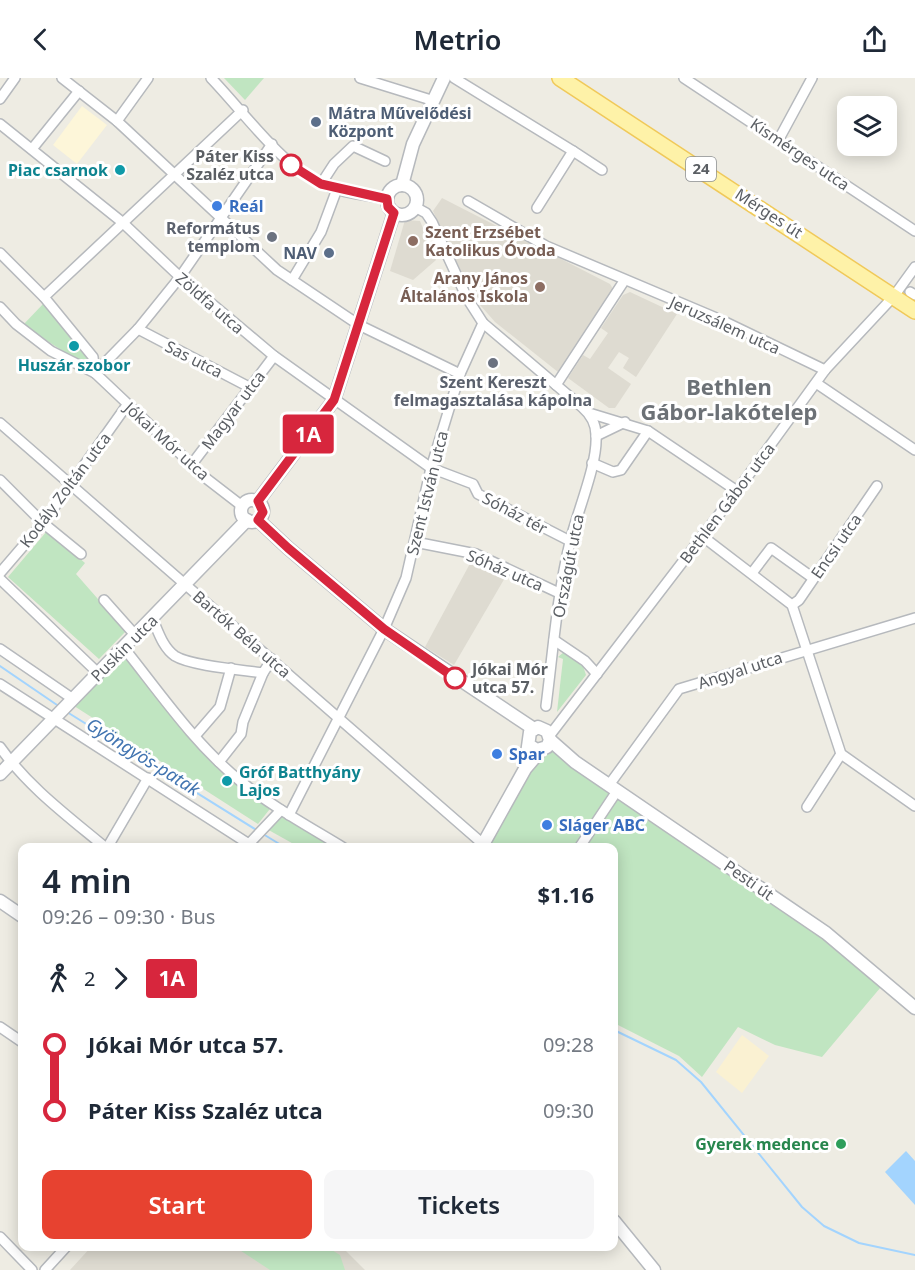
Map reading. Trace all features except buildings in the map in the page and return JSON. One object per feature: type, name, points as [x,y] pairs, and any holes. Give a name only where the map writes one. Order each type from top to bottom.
[{"type":"main road","name":"Mérges út","points":[[560,78],[915,311]]},
{"type":"street","points":[[0,99],[15,78]]},
{"type":"street","points":[[62,78],[117,121],[176,174],[219,218],[292,280],[359,326],[460,374]]},
{"type":"street","points":[[117,121],[148,78]]},
{"type":"street","points":[[211,78],[243,110],[286,161],[321,184],[387,199]]},
{"type":"street","points":[[360,78],[432,100]]},
{"type":"street","points":[[402,185],[413,144],[444,78]]},
{"type":"street","points":[[454,78],[602,170]]},
{"type":"street","name":"Kismérges utca","points":[[684,78],[698,82],[915,231]]},
{"type":"street","points":[[779,139],[812,78]]},
{"type":"street","points":[[32,149],[79,91]]},
{"type":"street","points":[[44,297],[243,110]]},
{"type":"street","name":"Zöldfa utca","points":[[0,124],[122,222],[180,277],[274,356],[431,468]]},
{"type":"street","points":[[95,373],[138,329],[180,277],[272,144]]},
{"type":"street","points":[[321,184],[334,164],[352,146],[385,161]]},
{"type":"street","points":[[537,208],[573,152]]},
{"type":"street","points":[[402,185],[415,191],[417,199],[410,213],[402,215],[394,213],[388,207],[387,199],[395,187],[402,185]]},
{"type":"street","points":[[292,280],[321,232],[337,189]]},
{"type":"street","name":"Jeruzsálem utca","points":[[468,201],[546,246],[624,281],[721,320],[825,370]]},
{"type":"street","points":[[415,207],[426,213],[432,222],[467,298],[483,323],[589,413],[626,422],[648,431],[737,490]]},
{"type":"street","points":[[258,501],[334,400],[394,213]]},
{"type":"street","points":[[0,253],[44,297],[93,357],[95,373]]},
{"type":"street","name":"Bethlen Gábor utca","points":[[540,739],[564,715],[597,674],[702,537],[825,370],[894,296],[915,267]]},
{"type":"street","points":[[556,385],[624,281]]},
{"type":"street","points":[[0,307],[16,324],[51,351],[95,373]]},
{"type":"street","name":"Szent István utca","points":[[252,843],[268,824],[285,813],[384,629],[406,578],[431,468],[460,374],[483,323]]},
{"type":"street","name":"Sas utca","points":[[138,329],[251,388]]},
{"type":"street","name":"Magyar utca","points":[[192,464],[274,356]]},
{"type":"street","name":"Jókai Mór utca","points":[[95,373],[192,464],[242,506]]},
{"type":"street","points":[[816,383],[914,446]]},
{"type":"street","name":"Kodály Zoltán utca","points":[[0,573],[43,523],[127,405]]},
{"type":"street","name":"Országút utca","points":[[546,706],[559,593],[570,541],[592,463],[596,436],[589,413]]},
{"type":"street","points":[[596,436],[626,422]]},
{"type":"street","name":"Bartók Béla utca","points":[[0,423],[272,658],[479,843]]},
{"type":"street","points":[[592,463],[613,472],[621,470],[648,431]]},
{"type":"street","name":"Sóház tér","points":[[431,468],[473,484],[478,494],[570,541]]},
{"type":"street","points":[[0,480],[43,523],[81,554]]},
{"type":"street","name":"Encsi utca","points":[[792,605],[877,486]]},
{"type":"street","points":[[258,501],[249,500],[242,506],[241,513],[288,548],[384,629],[494,704],[540,739],[484,843]]},
{"type":"street","points":[[253,520],[263,512],[258,501]]},
{"type":"street","name":"Puskin utca","points":[[0,774],[253,520]]},
{"type":"street","points":[[702,537],[792,605],[841,754],[915,806]]},
{"type":"street","name":"Sóház utca","points":[[415,542],[476,554],[559,593]]},
{"type":"street","points":[[752,573],[771,548],[813,578]]},
{"type":"street","points":[[0,579],[98,674]]},
{"type":"street","points":[[104,600],[136,636]]},
{"type":"street","name":"Angyal utca","points":[[582,843],[613,788],[680,689],[808,648],[915,618]]},
{"type":"street","points":[[153,620],[166,648],[175,656],[263,672]]},
{"type":"street","points":[[554,640],[585,661],[597,674]]},
{"type":"street","points":[[124,648],[219,762],[239,780],[285,813],[336,843]]},
{"type":"street","points":[[0,649],[72,700]]},
{"type":"street","points":[[219,762],[241,734],[243,722],[263,672],[272,658]]},
{"type":"street","points":[[195,736],[220,707],[231,668]]},
{"type":"street","points":[[0,684],[55,717],[247,843]]},
{"type":"street","name":"Pesti út","points":[[540,739],[826,933],[915,1008]]},
{"type":"street","points":[[0,747],[11,763],[60,810],[101,843]]},
{"type":"street","points":[[807,807],[841,754]]},
{"type":"street","points":[[110,843],[148,778]]},
{"type":"street","points":[[0,901],[18,913]]},
{"type":"street","points":[[0,1027],[18,1039]]},
{"type":"street","points":[[618,1226],[654,1270]]},
{"type":"street","points":[[0,1237],[32,1270]]},
{"type":"street","points":[[45,1270],[62,1251]]},
{"type":"shaded area","points":[[82,106],[107,125],[77,164],[53,145]]},
{"type":"shaded area","name":"Arany János Általános Iskola","points":[[442,198],[610,284],[613,289],[611,295],[558,372],[495,322],[473,297],[433,211]]},
{"type":"shaded area","name":"Szent Erzsébet Katolikus Óvoda","points":[[405,220],[420,221],[436,260],[413,280],[390,271]]},
{"type":"shaded area","points":[[630,292],[677,314],[636,377],[623,368],[629,358],[619,352],[608,368],[631,384],[615,408],[609,408],[568,378],[583,355],[590,359],[608,333],[601,328],[623,295]]},
{"type":"shaded area","points":[[473,558],[506,576],[454,665],[425,647]]},
{"type":"shaded area","points":[[87,1251],[346,1251],[365,1270],[70,1270]]},
{"type":"green space","points":[[224,78],[264,78],[245,100]]},
{"type":"green space","points":[[44,303],[90,360],[84,365],[23,325]]},
{"type":"green space","points":[[47,531],[85,563],[76,574],[126,631],[99,659],[8,577]]},
{"type":"green space","points":[[564,652],[583,666],[586,675],[557,712],[563,659],[558,657]]},
{"type":"green space","points":[[124,653],[191,736],[273,805],[258,824],[71,704]]},
{"type":"green space","points":[[547,747],[569,759],[886,981],[822,1057],[775,1045],[738,1027],[702,1077],[679,1056],[618,1025],[618,843],[484,843],[520,778]]},
{"type":"green space","points":[[285,813],[337,843],[292,843],[265,828]]},
{"type":"green space","points":[[241,1251],[334,1251],[340,1255],[345,1270],[270,1270]]},
{"type":"sand","points":[[742,1035],[769,1056],[742,1093],[716,1072]]},
{"type":"water","points":[[906,1151],[915,1161],[915,1205],[885,1172]]},
{"type":"waterway","name":"Gyöngyös-patak","points":[[0,666],[60,707]]},
{"type":"waterway","name":"Gyöngyös-patak","points":[[67,712],[258,831]]},
{"type":"waterway","name":"Gyöngyös-patak","points":[[263,834],[278,843]]},
{"type":"waterway","name":"Gyöngyös-patak","points":[[618,1032],[676,1060],[701,1082],[802,1207],[824,1226],[859,1243],[915,1255]]},
{"type":"bus line","name":"1A","points":[[291,165],[321,184],[387,199],[388,207],[394,213],[343,378],[334,400],[258,501],[263,512],[258,520],[384,629],[455,678]]},
{"type":"place","name":"Mátra Művelődési Központ","points":[[316,122]]},
{"type":"place","name":"Páter Kiss Szaléz utca","points":[[291,165]]},
{"type":"place","name":"Piac csarnok","points":[[120,170]]},
{"type":"place","name":"Reál","points":[[217,206]]},
{"type":"place","name":"Református templom","points":[[272,237]]},
{"type":"place","name":"Szent Erzsébet Katolikus Óvoda","points":[[413,241]]},
{"type":"place","name":"NAV","points":[[329,253]]},
{"type":"place","name":"Arany János Általános Iskola","points":[[540,287]]},
{"type":"place","name":"Huszár szobor","points":[[74,346]]},
{"type":"place","name":"Szent Kereszt felmagasztalása kápolna","points":[[493,363]]},
{"type":"place","name":"Jókai Mór utca 57.","points":[[455,678]]},
{"type":"place","name":"Spar","points":[[497,754]]},
{"type":"place","name":"Gróf Batthyány Lajos","points":[[227,781]]},
{"type":"place","name":"Sláger ABC","points":[[547,825]]},
{"type":"place","name":"Gyerek medence","points":[[841,1144]]},
{"type":"district","name":"Bethlen Gábor-lakótelep","points":[[729,400]]}]
